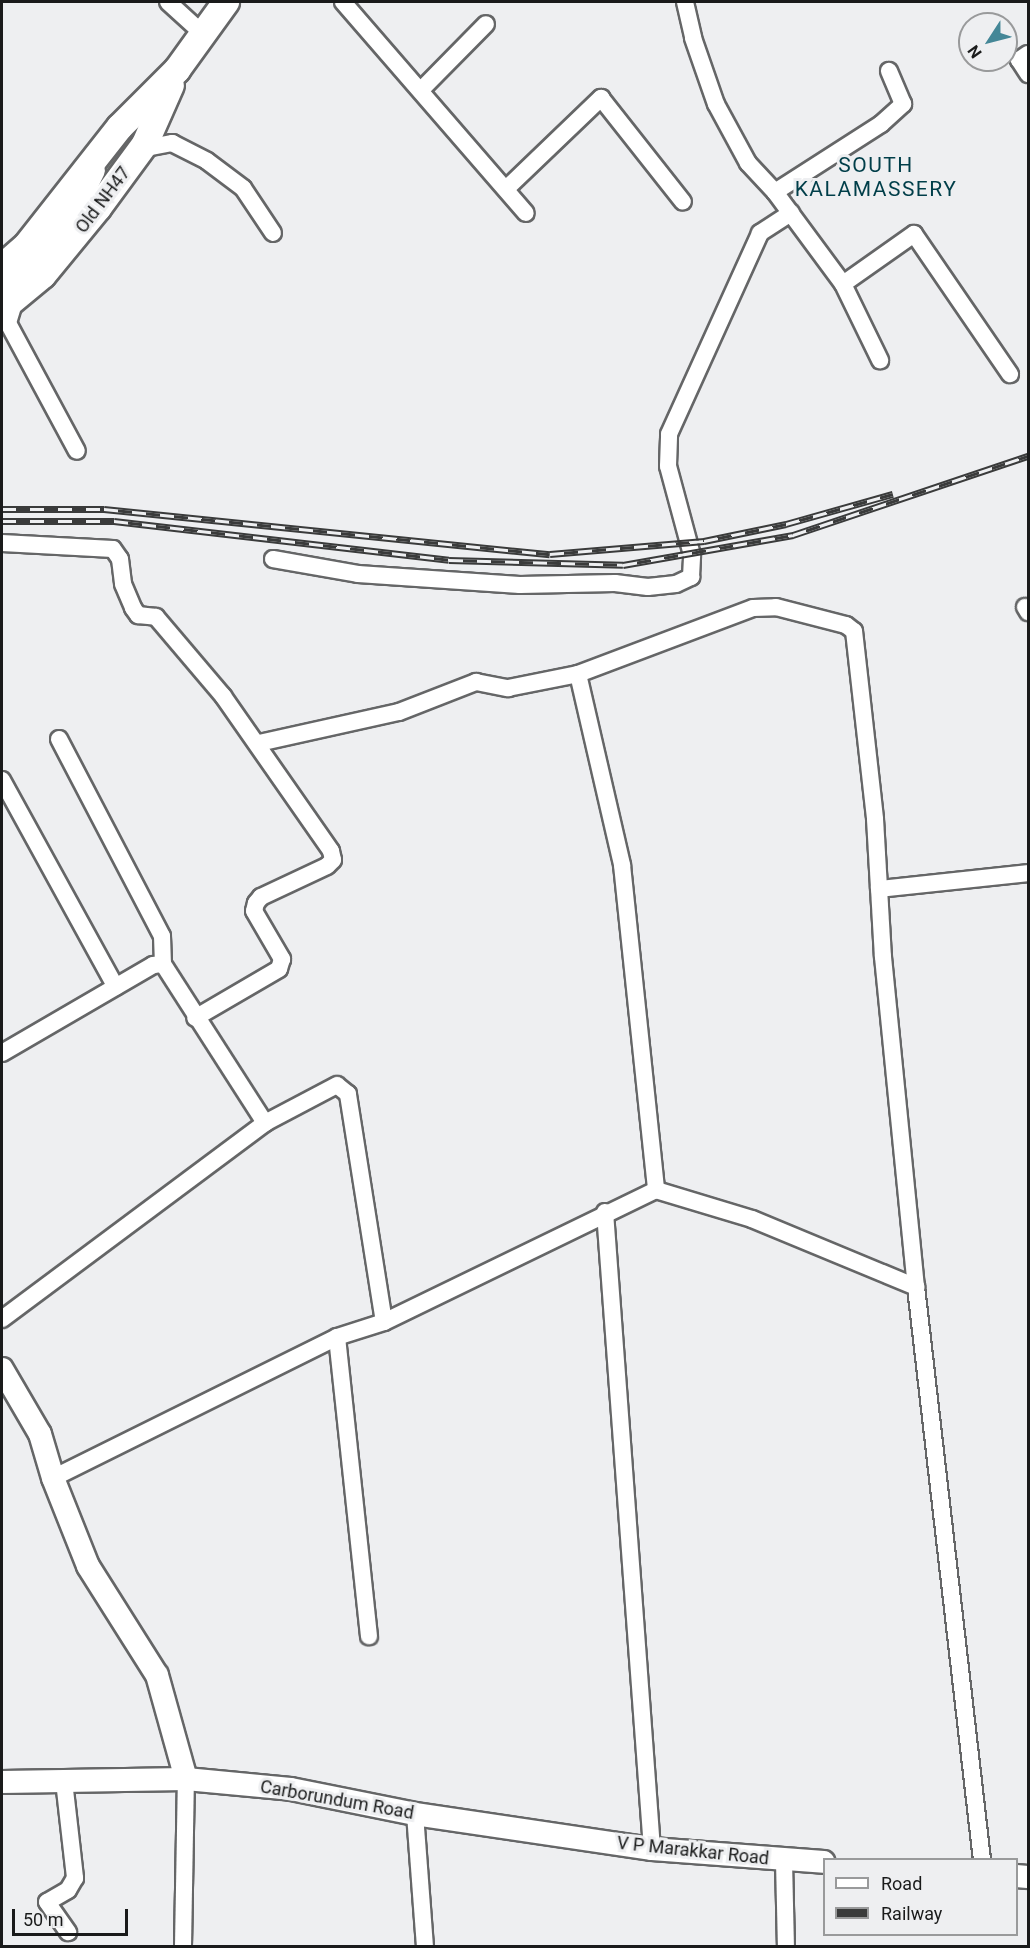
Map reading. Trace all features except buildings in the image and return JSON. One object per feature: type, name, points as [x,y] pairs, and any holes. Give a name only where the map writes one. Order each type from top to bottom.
[{"type":"main road","name":"Old NH47","points":[[2,267],[27,245],[120,127],[177,70],[226,2]]},
{"type":"main road","name":"Old NH47","points":[[6,297],[44,275],[124,173],[143,146],[177,70]]},
{"type":"main road","points":[[120,127],[134,131],[143,146]]},
{"type":"street","points":[[168,2],[203,34]]},
{"type":"street","points":[[344,2],[422,89],[526,213]]},
{"type":"street","points":[[685,2],[693,38],[716,104],[748,163],[775,192],[843,284],[880,360]]},
{"type":"street","points":[[422,89],[486,24]]},
{"type":"street","points":[[1029,54],[1018,60],[1029,74]]},
{"type":"street","points":[[775,192],[881,124],[903,104],[889,71]]},
{"type":"street","points":[[506,189],[601,98],[683,202]]},
{"type":"street","points":[[143,146],[172,143],[207,161],[243,188],[273,234]]},
{"type":"street","points":[[77,451],[8,323],[6,297],[79,201],[98,153]]},
{"type":"street","points":[[79,201],[124,173]]},
{"type":"street","points":[[273,559],[358,574],[477,583],[648,586],[676,584],[691,577],[692,555],[668,466],[669,434],[760,233],[791,213]]},
{"type":"street","points":[[843,284],[914,234],[1010,374]]},
{"type":"street","points":[[2,543],[113,549],[120,559],[123,584],[138,615],[156,617],[259,743],[332,851],[333,860],[261,897],[256,903],[254,911],[282,959],[279,969],[195,1018]]},
{"type":"street","points":[[259,743],[399,712],[476,682],[508,688],[578,674],[753,608],[776,607],[846,625],[854,631],[875,819],[879,888],[916,1287],[982,1858]]},
{"type":"street","points":[[578,674],[622,865],[656,1190]]},
{"type":"street","points":[[59,739],[162,936],[163,964],[195,1018],[265,1123]]},
{"type":"street","points":[[2,780],[116,987]]},
{"type":"street","points":[[879,888],[1029,873]]},
{"type":"street","points":[[2,1053],[153,965],[163,964]]},
{"type":"street","points":[[2,1318],[265,1123],[337,1085],[348,1094],[384,1322]]},
{"type":"street","points":[[53,1479],[337,1337],[384,1322],[605,1212],[656,1190],[752,1219],[916,1287]]},
{"type":"street","points":[[605,1212],[652,1849]]},
{"type":"street","points":[[337,1337],[369,1636]]},
{"type":"street","points":[[2,1370],[40,1434],[53,1479],[88,1566],[157,1675],[186,1779],[183,1947]]},
{"type":"street","name":"Carborundum Road","points":[[2,1782],[186,1779],[291,1789],[415,1814],[563,1835]]},
{"type":"street","points":[[64,1781],[75,1878],[68,1890],[47,1902],[68,1932]]},
{"type":"street","points":[[415,1814],[424,1947]]},
{"type":"street","name":"V P Marakkar Road","points":[[563,1835],[652,1849],[784,1861],[823,1862]]},
{"type":"street","points":[[784,1861],[786,1947]]},
{"type":"green space","points":[[130,133],[134,140],[132,147],[84,192]]},
{"type":"railway","points":[[2,521],[114,521],[449,560],[623,565],[793,535],[1028,456]]},
{"type":"railway","points":[[2,509],[104,509],[550,554],[704,541],[786,524],[893,494]]},
{"type":"district","name":"SOUTH KALAMASSERY","points":[[876,177]]}]
